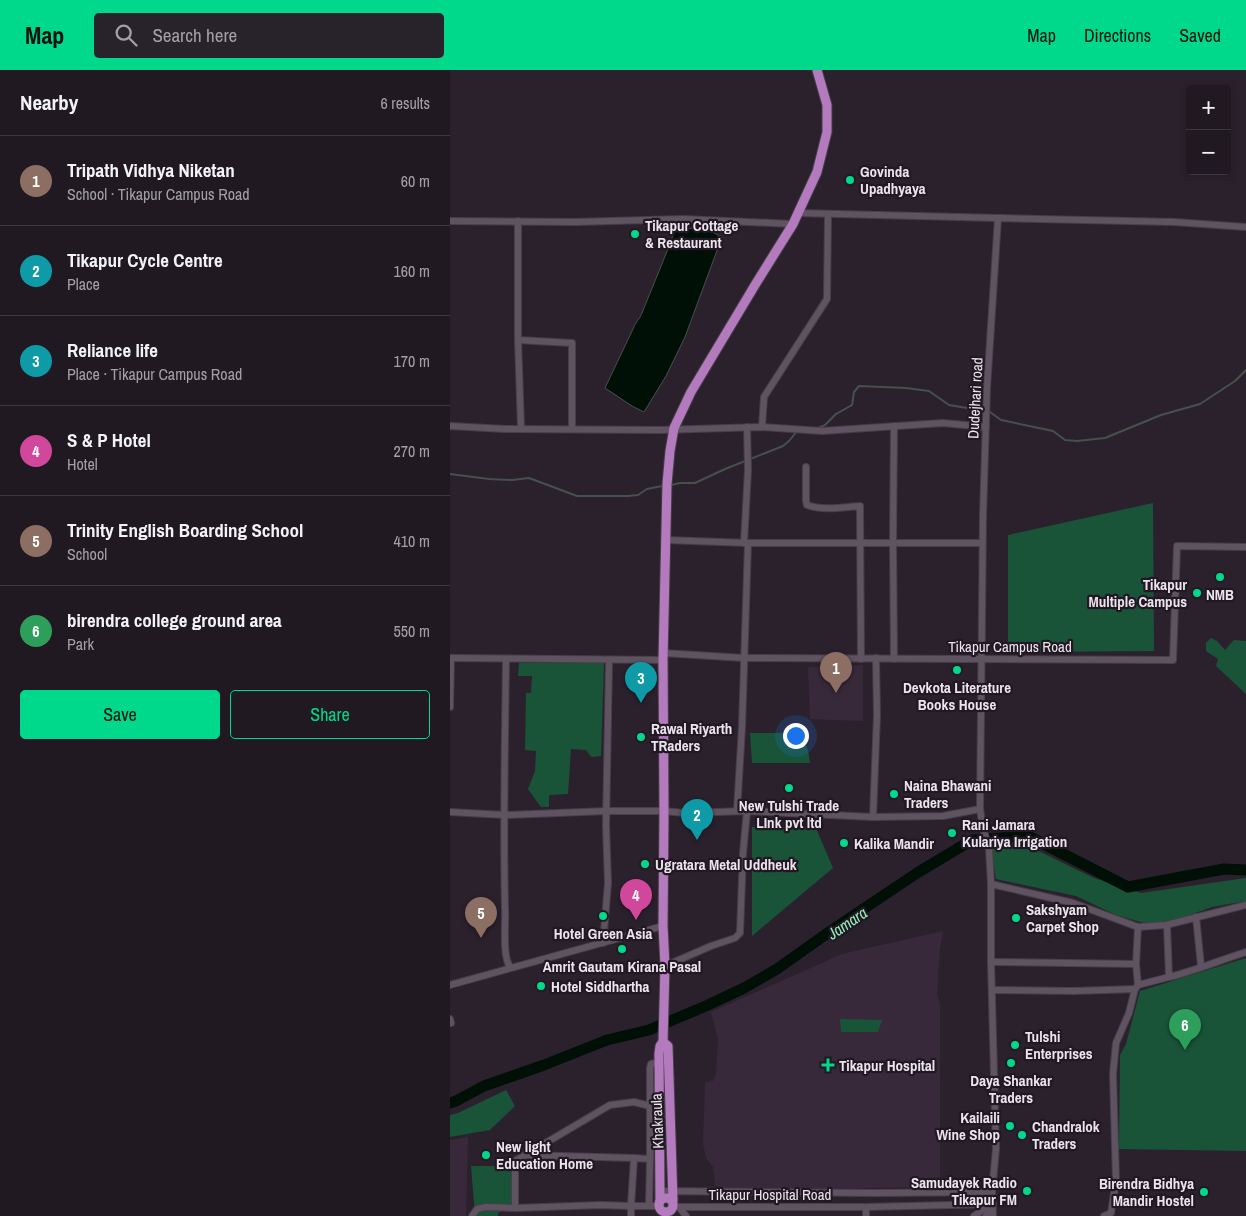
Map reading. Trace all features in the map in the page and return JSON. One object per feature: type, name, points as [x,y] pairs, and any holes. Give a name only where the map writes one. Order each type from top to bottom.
[{"type":"main road","points":[[663,1039],[665,966],[663,926],[663,656],[667,481],[670,451],[674,428],[691,392],[793,224],[817,172],[827,132],[827,105],[817,70]]},
{"type":"main road","name":"Khakraula","points":[[659,1208],[658,1062],[663,1039]]},
{"type":"main road","name":"Khakraula","points":[[663,1039],[668,1046],[674,1208]]},
{"type":"main road","points":[[666,1197],[674,1208],[666,1212],[659,1208],[666,1197]]},
{"type":"street","points":[[798,213],[1174,222],[1246,227]]},
{"type":"street","points":[[762,427],[764,397],[826,299],[828,214]]},
{"type":"street","name":"Dudejhari road","points":[[993,1216],[992,1192],[996,1149],[991,962],[992,884],[989,848],[980,809],[982,543],[986,426],[998,218]]},
{"type":"street","points":[[450,220],[575,222],[683,219],[793,224]]},
{"type":"street","points":[[518,221],[518,340],[521,428]]},
{"type":"street","points":[[518,340],[572,343],[572,429]]},
{"type":"street","points":[[450,426],[505,429],[660,430],[674,428],[762,427],[822,432],[943,423],[986,426]]},
{"type":"street","points":[[894,426],[894,659]]},
{"type":"street","points":[[737,811],[744,658],[748,470],[747,427]]},
{"type":"street","points":[[806,467],[807,505],[829,508],[860,506],[862,659]]},
{"type":"street","points":[[666,540],[746,543],[982,543]]},
{"type":"street","name":"Tikapur Campus Road","points":[[450,658],[506,659],[663,656],[1173,660],[1177,546],[1246,547]]},
{"type":"street","points":[[450,658],[450,707]]},
{"type":"street","points":[[873,817],[877,722],[876,658]]},
{"type":"street","points":[[506,659],[506,939],[510,968]]},
{"type":"street","points":[[603,944],[608,883],[606,844],[609,663]]},
{"type":"street","points":[[450,812],[505,815],[607,811],[684,813],[737,811],[873,817],[943,816],[980,809]]},
{"type":"street","points":[[665,966],[710,946],[735,938],[740,933],[743,854],[747,812]]},
{"type":"street","points":[[992,884],[1073,903],[1138,927],[1167,925],[1246,905]]},
{"type":"street","points":[[1196,917],[1201,966]]},
{"type":"street","points":[[1167,925],[1169,976]]},
{"type":"street","points":[[450,985],[663,926]]},
{"type":"street","points":[[1104,1216],[1112,1213],[1116,1181],[1113,1074],[1116,1043],[1137,987],[1138,927]]},
{"type":"street","points":[[992,990],[1074,991],[1137,987],[1169,976],[1187,973],[1201,966],[1246,952]]},
{"type":"street","points":[[991,962],[1136,964]]},
{"type":"street","points":[[649,1206],[650,1068],[651,1064],[658,1062]]},
{"type":"street","points":[[515,1208],[515,1161],[610,1105],[634,1102],[650,1106]]},
{"type":"street","points":[[525,1155],[650,1159]]},
{"type":"street","points":[[631,1216],[634,1158]]},
{"type":"street","points":[[659,1191],[992,1192]]},
{"type":"street","points":[[974,1216],[993,1204]]},
{"type":"street","points":[[986,1216],[993,1204]]},
{"type":"street","name":"Tikapur Hospital Road","points":[[674,1208],[993,1204]]},
{"type":"street","points":[[472,1216],[477,1209],[486,1207],[515,1208],[601,1205],[659,1208]]},
{"type":"street","points":[[825,1216],[826,1207]]},
{"type":"street","points":[[866,1207],[866,1216]]},
{"type":"street","points":[[674,1208],[686,1216]]},
{"type":"shaded area","points":[[697,228],[710,231],[722,237],[685,337],[666,376],[644,412],[605,388],[641,315],[675,230]]},
{"type":"shaded area","points":[[863,665],[863,721],[810,719],[808,667]]},
{"type":"shaded area","name":"Tikapur Hospital","points":[[943,931],[937,994],[940,1004],[940,1187],[716,1190],[713,1167],[706,1158],[703,1144],[705,1082],[713,1081],[716,1074],[718,1039],[711,1012],[842,954]]},
{"type":"shaded area","points":[[468,1137],[466,1216],[450,1216],[450,1140]]},
{"type":"green space","points":[[1153,503],[1154,651],[1014,652],[1014,643],[1008,643],[1008,535]]},
{"type":"green space","points":[[1211,638],[1217,641],[1225,650],[1234,640],[1246,641],[1246,694],[1216,666],[1218,659],[1206,651],[1206,643]]},
{"type":"green space","points":[[519,663],[604,663],[601,756],[591,757],[586,750],[571,749],[568,794],[549,795],[549,807],[541,807],[528,789],[535,771],[536,751],[525,750],[526,693],[531,693],[532,676],[518,676]]},
{"type":"green space","points":[[750,733],[796,733],[796,740],[804,741],[810,763],[752,763]]},
{"type":"green space","points":[[815,826],[833,868],[752,936],[752,827]]},
{"type":"green space","points":[[1016,840],[1094,878],[1141,893],[1246,878],[1246,901],[1212,907],[1179,919],[1148,924],[1116,915],[1076,896],[996,879],[991,847]]},
{"type":"green space","points":[[1246,958],[1246,1151],[1119,1149],[1120,1055],[1126,1044],[1140,991]]},
{"type":"green space","points":[[840,1019],[882,1020],[878,1032],[841,1032]]},
{"type":"green space","points":[[506,1090],[515,1106],[490,1130],[450,1137],[450,1115]]},
{"type":"green space","points":[[471,1166],[512,1166],[512,1205],[498,1213],[498,1216],[475,1216]]},
{"type":"waterway","points":[[990,412],[1001,420],[1053,431],[1065,440],[1077,441],[1105,438],[1161,415],[1200,404],[1235,381],[1246,370]]},
{"type":"waterway","points":[[818,428],[825,425],[836,414],[852,405],[854,392],[859,386],[929,391],[949,405],[979,410]]},
{"type":"waterway","points":[[671,485],[695,483],[783,446],[797,431]]},
{"type":"waterway","points":[[450,474],[489,479],[512,480],[529,478],[577,496],[638,495],[647,489],[662,486]]},
{"type":"waterway","name":"Jamara","points":[[450,1103],[484,1086],[607,1040],[649,1030],[744,988],[777,969],[917,873],[972,840],[1028,836],[1128,887],[1224,869],[1246,870]]},
{"type":"place","name":"Govinda Upadhyaya","points":[[850,180]]},
{"type":"place","name":"Tikapur Cottage & Restaurant","points":[[635,234]]},
{"type":"place","name":"NMB","points":[[1220,577]]},
{"type":"place","name":"Tikapur Multiple Campus","points":[[1197,593]]},
{"type":"place","name":"Devkota Literature Books House","points":[[957,670]]},
{"type":"place","name":"Tripath Vidhya Niketan","points":[[836,693]]},
{"type":"place","name":"Reliance life","points":[[641,703]]},
{"type":"place","name":"Rawal Riyarth TRaders","points":[[641,737]]},
{"type":"place","name":"New Tulshi Trade LInk pvt ltd","points":[[789,788]]},
{"type":"place","name":"Naina Bhawani Traders","points":[[894,794]]},
{"type":"place","name":"Rani Jamara Kulariya Irrigation","points":[[952,833]]},
{"type":"place","name":"Tikapur Cycle Centre","points":[[697,840]]},
{"type":"place","name":"Kalika Mandir","points":[[844,843]]},
{"type":"place","name":"Ugratara Metal Uddheuk","points":[[645,864]]},
{"type":"place","name":"Hotel Green Asia","points":[[603,916]]},
{"type":"place","name":"Sakshyam Carpet Shop","points":[[1016,918]]},
{"type":"place","name":"S & P Hotel","points":[[636,920]]},
{"type":"place","name":"Trinity English Boarding School","points":[[481,938]]},
{"type":"place","name":"Amrit Gautam Kirana Pasal","points":[[622,949]]},
{"type":"place","name":"Hotel Siddhartha","points":[[541,986]]},
{"type":"place","name":"Tulshi Enterprises","points":[[1015,1045]]},
{"type":"place","name":"birendra college ground area","points":[[1185,1050]]},
{"type":"place","name":"Daya Shankar Traders","points":[[1011,1063]]},
{"type":"place","name":"Tikapur Hospital","points":[[828,1065]]},
{"type":"place","name":"Kailaili Wine Shop","points":[[1010,1126]]},
{"type":"place","name":"Chandralok Traders","points":[[1022,1135]]},
{"type":"place","name":"New light Education Home","points":[[486,1155]]},
{"type":"place","name":"Samudayek Radio Tikapur FM","points":[[1027,1191]]},
{"type":"place","name":"Birendra Bidhya Mandir Hostel","points":[[1204,1192]]}]
